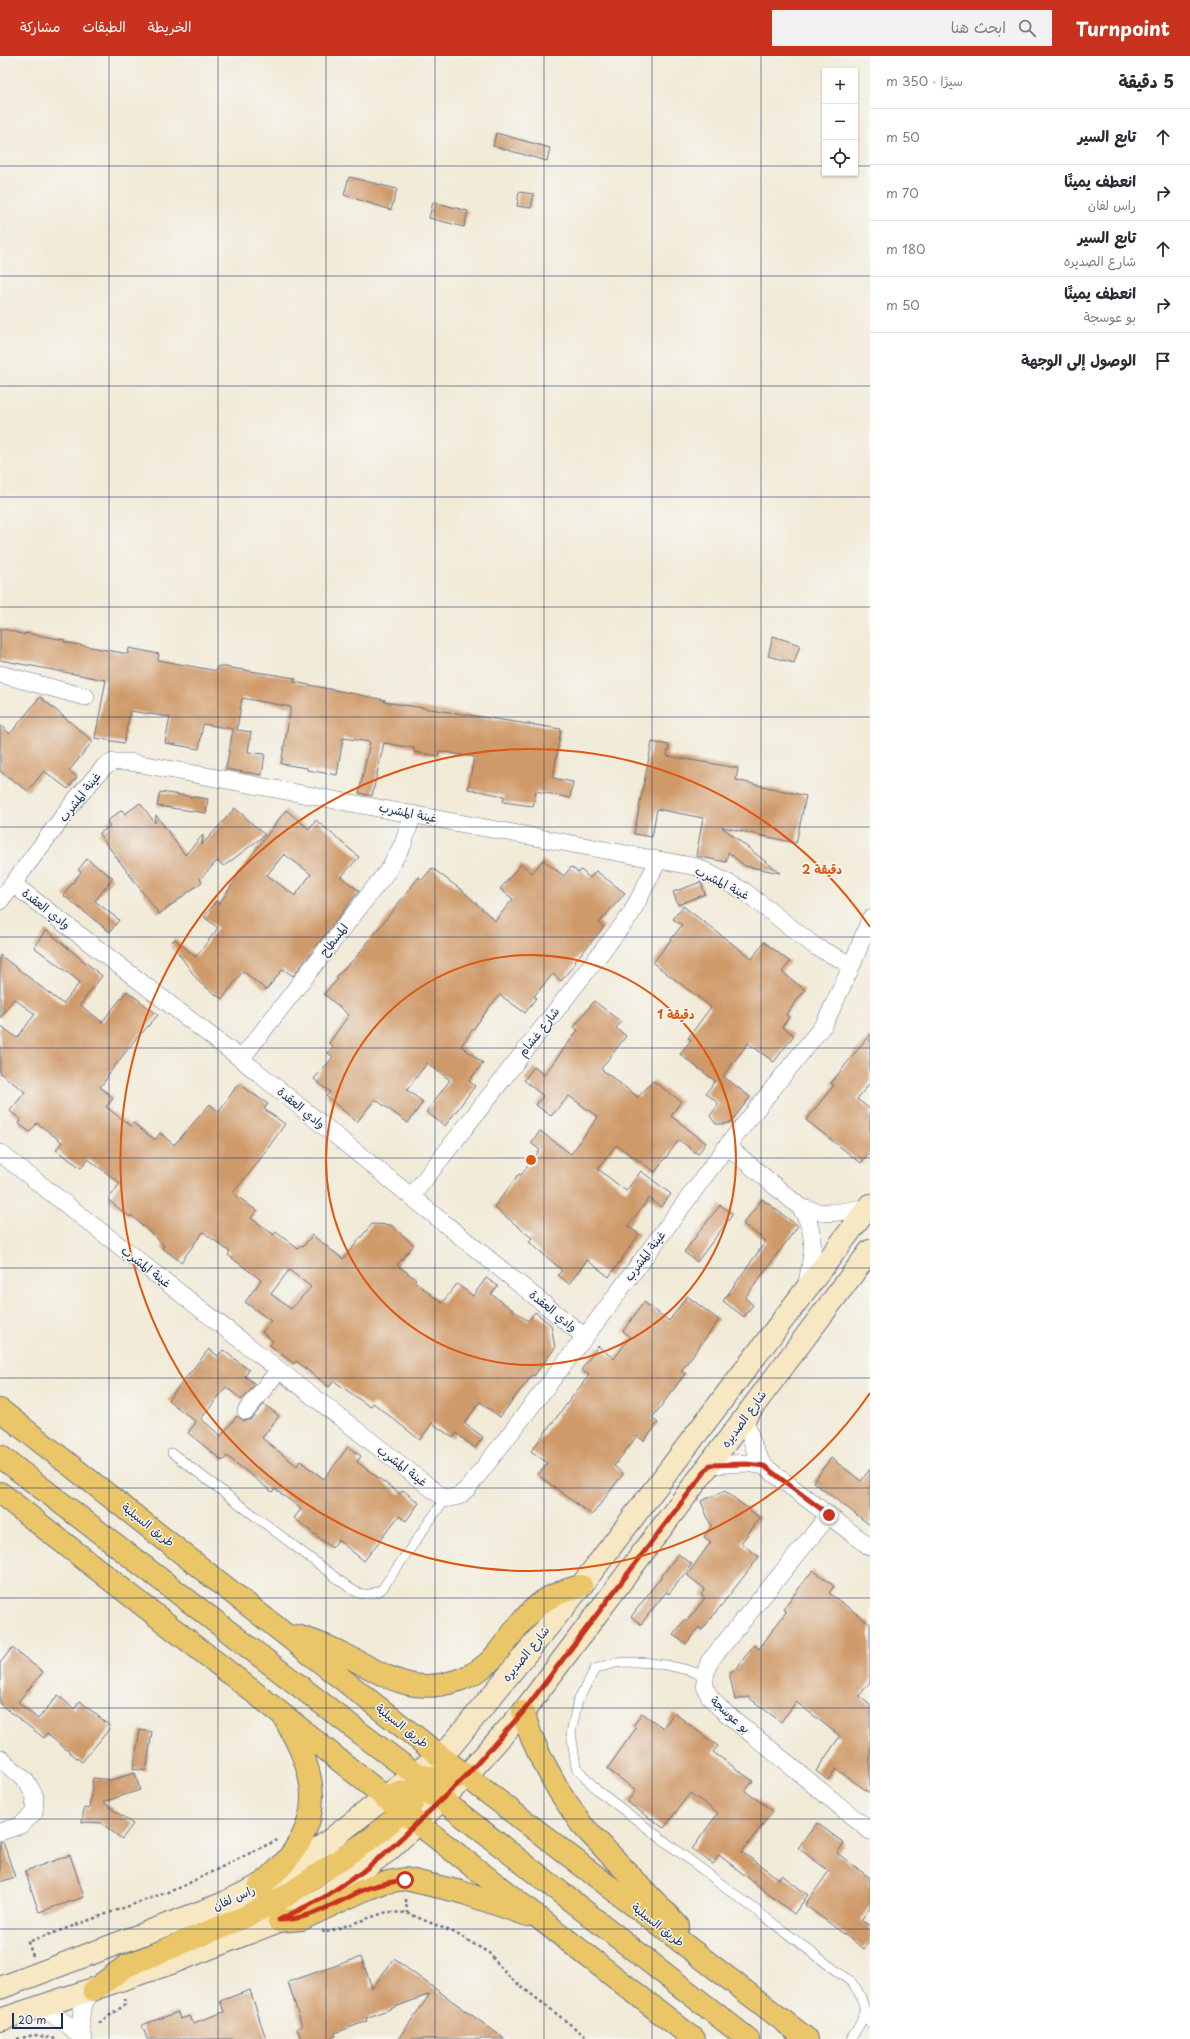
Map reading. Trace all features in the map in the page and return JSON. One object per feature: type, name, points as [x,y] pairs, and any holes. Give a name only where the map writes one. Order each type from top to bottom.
[{"type":"main road","name":"شارع الصديره","points":[[440,1756],[461,1735],[581,1586],[869,1206]]},
{"type":"main road","name":"شارع الصديره","points":[[429,1786],[466,1776],[523,1712],[870,1251]]},
{"type":"main road","name":"طريق السيلية","points":[[0,1410],[440,1756],[807,2039]]},
{"type":"main road","points":[[0,1456],[429,1786],[748,2039]]},
{"type":"main road","points":[[0,1492],[283,1714],[385,1798],[694,2039]]},
{"type":"main road","points":[[285,1633],[324,1645],[379,1674],[414,1685],[432,1686],[465,1678],[480,1669],[494,1658],[537,1606],[560,1592],[581,1586]]},
{"type":"main road","points":[[523,1712],[540,1756],[559,1791],[582,1825],[727,1978]]},
{"type":"main road","points":[[259,1887],[286,1863],[296,1849],[309,1818],[311,1801],[310,1779],[303,1758],[283,1714]]},
{"type":"main road","name":"راس لفان","points":[[0,1988],[222,1904],[259,1887],[287,1872],[385,1798],[429,1786],[440,1756]]},
{"type":"main road","points":[[0,2020],[94,1990],[171,1963],[279,1920],[323,1898],[362,1872],[389,1850],[429,1786]]},
{"type":"main road","points":[[94,1990],[117,1971],[135,1962],[245,1917],[286,1896],[373,1837],[410,1817]]},
{"type":"main road","points":[[279,1920],[293,1920],[310,1916],[382,1883],[405,1880],[461,1892],[543,1920]]},
{"type":"street","points":[[0,674],[86,697]]},
{"type":"street","name":"غينة المشرب","points":[[0,901],[76,800],[104,766],[113,762],[130,762],[658,861],[698,867],[744,891],[816,947],[852,966]]},
{"type":"street","name":"المسطاح","points":[[241,1059],[389,869],[403,844],[413,814]]},
{"type":"street","name":"شارع غشام","points":[[411,1197],[632,914],[658,861]]},
{"type":"street","name":"وادي العقدة","points":[[14,884],[241,1059],[585,1337]]},
{"type":"street","name":"غينة المشرب","points":[[0,1153],[445,1499],[459,1496],[468,1488],[585,1337],[727,1146],[825,1023],[852,966],[870,919]]},
{"type":"street","points":[[727,1146],[800,1207],[816,1213],[830,1214],[869,1206]]},
{"type":"street","points":[[800,1207],[810,1224],[814,1243],[806,1288]]},
{"type":"street","points":[[246,1411],[279,1370]]},
{"type":"street","points":[[744,1417],[756,1453],[764,1466],[870,1546]]},
{"type":"street","points":[[710,1465],[747,1464],[764,1466]]},
{"type":"street","points":[[704,1675],[709,1662],[829,1515]]},
{"type":"street","name":"بو عوسجة","points":[[704,1675],[705,1689],[711,1700],[870,1831]]},
{"type":"street","points":[[0,1758],[27,1782],[35,1797],[34,1813],[21,1825],[0,1832]]},
{"type":"street","points":[[82,2037],[81,2011],[88,1995],[94,1990]]},
{"type":"street","points":[[28,2011],[41,2011],[54,2014],[82,2037]]},
{"type":"lane","points":[[172,1453],[351,1589],[363,1595],[376,1592],[382,1588],[445,1499]]},
{"type":"lane","points":[[704,1675],[676,1666],[648,1663],[616,1663],[595,1669],[578,1700],[571,1733],[576,1767],[597,1790],[851,1982],[858,1989],[870,2023]]},
{"type":"lane","points":[[851,2039],[861,2022],[864,2007]]},
{"type":"path","points":[[39,1973],[28,1942],[179,1888],[280,1838],[296,1849]]},
{"type":"path","points":[[324,1933],[387,1912],[406,1913],[455,1933],[489,1953],[509,1977],[589,2039]]},
{"type":"path","points":[[82,2037],[126,2004],[121,1980]]},
{"type":"path","points":[[17,2039],[34,2035],[57,2039]]},
{"type":"building","points":[[496,133],[550,148],[547,161],[493,146]]},
{"type":"building","points":[[349,177],[397,189],[391,210],[344,195]]},
{"type":"building","points":[[519,192],[534,194],[531,208],[517,206]]},
{"type":"building","points":[[433,202],[468,211],[464,227],[429,218]]},
{"type":"building","points":[[0,628],[25,635],[25,633],[65,640],[64,642],[128,654],[129,648],[159,654],[158,660],[217,671],[218,666],[295,678],[294,682],[385,700],[384,702],[561,729],[553,778],[573,782],[570,798],[536,791],[533,806],[503,802],[504,796],[468,789],[474,757],[439,751],[438,756],[414,752],[414,748],[384,743],[372,796],[359,793],[370,742],[343,738],[337,775],[281,764],[291,707],[242,698],[237,730],[251,732],[248,752],[265,754],[262,775],[226,769],[233,729],[203,724],[199,749],[165,743],[170,717],[130,711],[124,743],[95,738],[106,680],[0,660]]},
{"type":"building","points":[[773,636],[800,645],[794,663],[768,656]]},
{"type":"building","points":[[40,697],[93,741],[69,771],[77,777],[68,789],[44,771],[28,791],[0,771],[0,725],[10,734]]},
{"type":"building","points":[[652,742],[669,745],[667,756],[738,768],[736,780],[806,796],[796,843],[722,827],[780,873],[745,866],[728,852],[726,862],[696,856],[703,818],[657,809],[652,837],[634,834]]},
{"type":"building","points":[[160,792],[208,799],[206,813],[157,806]]},
{"type":"building","points":[[140,803],[155,823],[156,815],[185,855],[203,835],[202,845],[235,808],[265,835],[224,866],[217,861],[200,879],[202,882],[159,914],[99,834],[110,826],[107,821],[122,810],[125,814]]},
{"type":"building","points":[[286,810],[309,829],[316,820],[359,857],[341,877],[359,891],[293,976],[283,969],[266,990],[243,971],[222,999],[199,982],[171,943],[175,939],[196,957],[218,928],[204,917],[216,901],[219,904],[238,876],[237,875]],"holes":[[[284,854],[311,874],[295,896],[267,875]]]},
{"type":"building","points":[[87,859],[113,878],[95,901],[119,920],[110,932],[63,895],[81,872],[78,870]]},
{"type":"building","points":[[543,860],[564,876],[571,867],[579,873],[581,870],[590,878],[596,871],[625,893],[599,923],[604,927],[575,961],[576,962],[561,981],[553,974],[534,996],[536,998],[525,1013],[500,995],[491,1005],[461,1046],[483,1063],[469,1081],[475,1086],[445,1126],[426,1112],[450,1080],[427,1063],[407,1090],[423,1102],[408,1123],[375,1099],[357,1122],[326,1096],[330,1092],[314,1079],[333,1057],[328,1053],[333,1046],[329,1043],[349,1015],[324,994],[338,979],[336,977],[357,956],[419,877],[422,880],[432,868],[464,892],[495,921],[513,899],[500,889],[521,864],[532,873]]},
{"type":"building","points":[[701,882],[705,894],[678,905],[673,892]]},
{"type":"building","points":[[683,906],[752,959],[764,942],[790,962],[782,972],[805,990],[786,1015],[789,1017],[782,1027],[794,1035],[774,1062],[748,1043],[723,1076],[750,1097],[731,1122],[725,1124],[716,1124],[710,1116],[719,1104],[706,1093],[715,1081],[680,1054],[691,1040],[688,1038],[711,1007],[653,963],[682,925],[673,919]]},
{"type":"building","points":[[46,930],[102,976],[80,1005],[102,1022],[127,991],[158,1015],[142,1033],[141,1032],[100,1087],[113,1098],[106,1107],[131,1126],[133,1123],[155,1140],[160,1133],[174,1145],[210,1104],[219,1112],[238,1084],[268,1104],[264,1109],[285,1124],[256,1165],[233,1193],[257,1211],[251,1218],[274,1235],[276,1232],[298,1249],[301,1246],[303,1247],[312,1235],[343,1259],[372,1224],[391,1225],[414,1245],[397,1265],[416,1279],[414,1281],[442,1303],[457,1284],[473,1296],[486,1278],[498,1286],[491,1294],[528,1321],[535,1312],[551,1325],[555,1348],[500,1417],[480,1402],[464,1423],[483,1437],[475,1448],[456,1433],[453,1438],[432,1423],[420,1440],[373,1403],[370,1407],[334,1381],[329,1387],[296,1361],[294,1364],[270,1345],[273,1341],[262,1332],[271,1321],[245,1302],[261,1280],[228,1255],[230,1252],[203,1232],[181,1262],[162,1248],[164,1245],[131,1215],[130,1217],[108,1200],[120,1183],[88,1159],[81,1168],[56,1150],[62,1142],[37,1123],[30,1132],[19,1124],[21,1120],[10,1111],[25,1092],[0,1073],[0,1025],[17,1038],[35,1014],[14,999],[0,1018],[0,955],[63,1004],[80,982],[34,947]],"holes":[[[289,1270],[311,1287],[291,1309],[271,1294]]]},
{"type":"building","points":[[594,1001],[621,1022],[616,1028],[626,1036],[601,1069],[638,1097],[653,1081],[681,1101],[671,1116],[706,1143],[698,1154],[679,1140],[655,1172],[616,1145],[598,1169],[626,1191],[641,1171],[671,1194],[661,1207],[649,1198],[628,1226],[639,1234],[609,1277],[587,1260],[569,1284],[558,1275],[562,1270],[529,1242],[532,1238],[494,1207],[519,1174],[521,1175],[540,1150],[531,1143],[540,1131],[571,1154],[598,1117],[569,1096],[551,1116],[536,1105],[543,1096],[524,1080],[534,1067],[544,1075],[578,1030],[574,1027]]},
{"type":"building","points":[[870,1034],[870,1083],[857,1099],[870,1109],[870,1152],[861,1163],[806,1120],[834,1085],[831,1083]]},
{"type":"building","points":[[762,1199],[798,1226],[745,1298],[753,1305],[744,1317],[723,1301],[766,1241],[743,1224]]},
{"type":"building","points":[[720,1205],[733,1214],[697,1262],[684,1252]]},
{"type":"building","points":[[687,1296],[719,1320],[681,1371],[685,1374],[652,1418],[658,1423],[644,1441],[637,1436],[614,1466],[623,1474],[592,1515],[538,1475],[547,1463],[531,1451],[589,1375],[581,1370],[598,1346],[614,1359],[630,1337],[623,1331],[644,1302],[669,1321]]},
{"type":"building","points":[[209,1349],[218,1356],[223,1350],[249,1370],[245,1376],[255,1384],[242,1400],[226,1387],[201,1419],[221,1436],[237,1416],[244,1421],[250,1420],[264,1404],[279,1416],[262,1438],[297,1466],[300,1461],[324,1479],[348,1447],[361,1456],[357,1462],[400,1494],[403,1490],[419,1503],[406,1521],[399,1516],[364,1561],[338,1540],[332,1548],[294,1518],[301,1509],[275,1489],[272,1492],[227,1456],[223,1461],[188,1433],[196,1422],[168,1400]]},
{"type":"building","points":[[831,1458],[861,1481],[870,1469],[870,1525],[813,1482]]},
{"type":"building","points":[[725,1491],[760,1518],[741,1543],[759,1557],[702,1630],[699,1627],[686,1644],[673,1635],[685,1619],[687,1621],[705,1598],[701,1595],[705,1589],[687,1575],[711,1542],[704,1537],[711,1526],[701,1501]]},
{"type":"building","points":[[678,1554],[692,1564],[669,1594],[666,1592],[641,1624],[631,1617]]},
{"type":"building","points":[[813,1570],[834,1586],[829,1593],[870,1624],[870,1682],[859,1696],[870,1705],[870,1793],[836,1769],[828,1780],[816,1771],[840,1736],[796,1702],[781,1722],[748,1697],[735,1700],[729,1672],[735,1670],[754,1645],[759,1649],[786,1612],[783,1609]]},
{"type":"building","points":[[12,1648],[43,1672],[18,1702],[38,1719],[58,1695],[74,1709],[80,1701],[111,1727],[82,1762],[47,1734],[44,1738],[0,1704],[0,1663]]},
{"type":"building","points":[[642,1713],[663,1728],[674,1713],[718,1746],[713,1752],[753,1781],[745,1791],[773,1811],[742,1852],[779,1879],[782,1875],[808,1895],[794,1914],[719,1855],[713,1864],[692,1849],[718,1813],[690,1793],[664,1828],[627,1802],[636,1790],[607,1769],[636,1728],[633,1726]]},
{"type":"building","points":[[140,1730],[152,1732],[146,1771],[133,1769]]},
{"type":"building","points":[[135,1773],[140,1790],[103,1802],[133,1824],[122,1839],[101,1823],[82,1822],[84,1808],[89,1809],[93,1778],[111,1780]]},
{"type":"building","points":[[817,1823],[844,1843],[837,1853],[870,1878],[870,1907],[861,1920],[870,1926],[870,1941],[864,1949],[805,1905],[829,1871],[798,1848]]},
{"type":"building","points":[[0,1842],[3,1842],[15,1877],[0,1882]]},
{"type":"building","points":[[70,1855],[84,1897],[39,1912],[25,1871]]},
{"type":"building","points":[[361,1957],[372,1988],[394,1959],[505,2039],[398,2039],[430,1994],[366,2018],[367,2021],[335,2033],[336,2036],[329,2039],[301,2039],[297,2028],[302,2026],[288,1982]]},
{"type":"building","points":[[250,1990],[266,2039],[147,2039],[142,2025],[178,2012],[180,2019],[190,2016],[193,2023],[224,2012],[220,2001]]},
{"type":"route","points":[[405,1880],[382,1883],[310,1916],[293,1920],[279,1920],[323,1898],[362,1872],[389,1850],[416,1822],[466,1776],[523,1712],[710,1465],[747,1464],[764,1466],[829,1515]]}]
